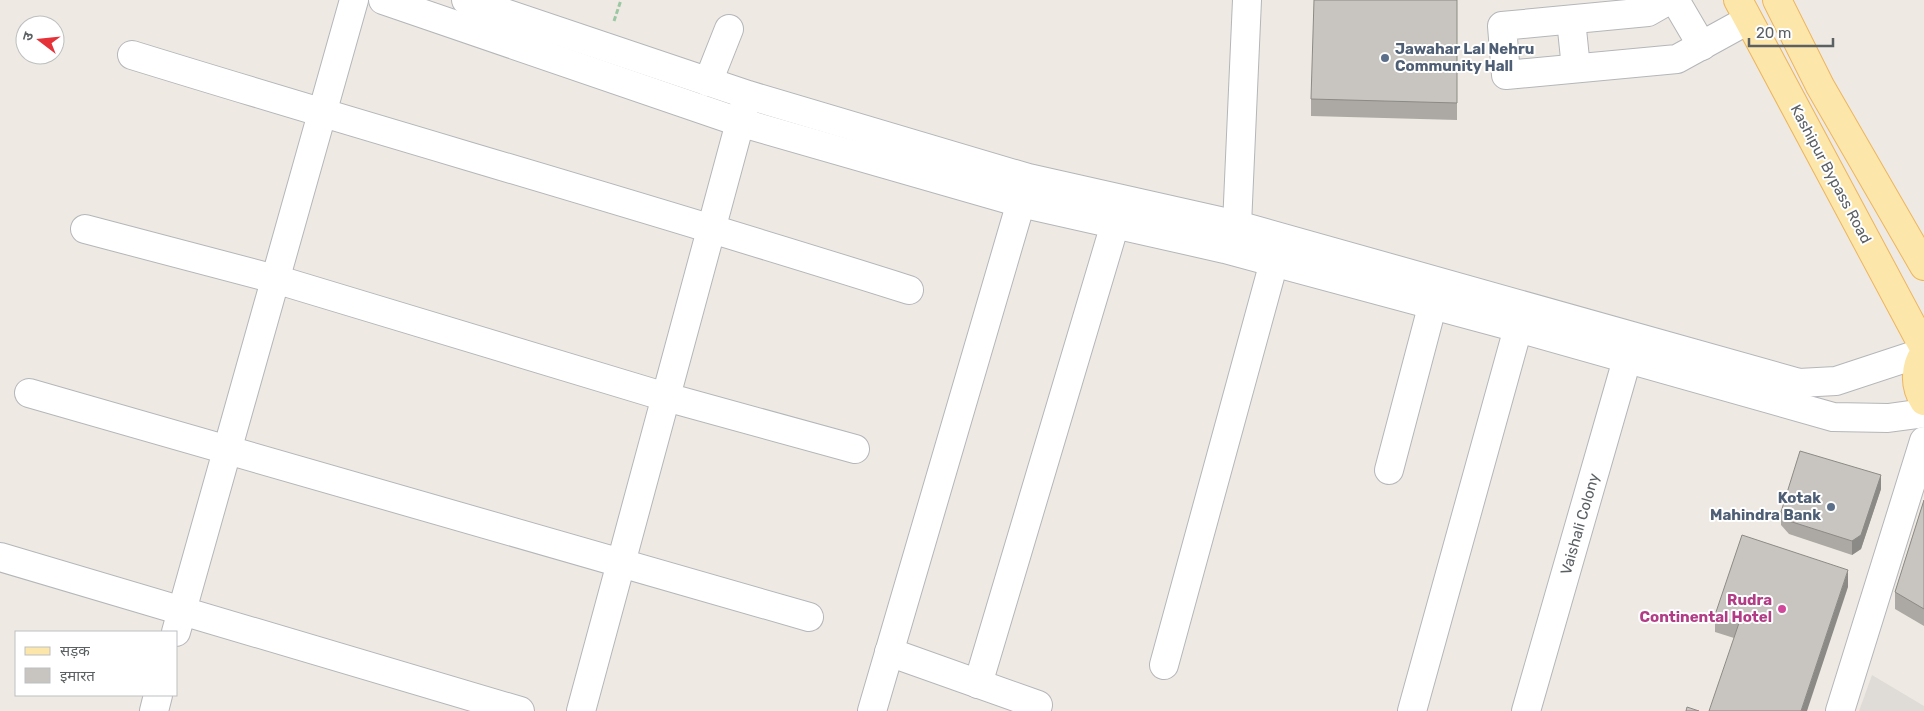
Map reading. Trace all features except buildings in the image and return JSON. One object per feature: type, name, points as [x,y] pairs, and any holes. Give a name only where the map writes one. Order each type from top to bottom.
[{"type":"main road","points":[[1743,10],[1777,0],[1820,86],[1924,266]]},
{"type":"main road","name":"Kashipur Bypass Road","points":[[1743,10],[1924,348]]},
{"type":"main road","points":[[1894,291],[1924,272]]},
{"type":"main road","points":[[1924,353],[1917,370],[1917,385],[1924,402]]},
{"type":"street","points":[[179,622],[354,0]]},
{"type":"street","points":[[383,0],[739,122],[1024,190],[1237,225],[1436,293],[1630,348],[1833,418],[1888,418],[1924,413]]},
{"type":"street","points":[[466,0],[1024,190],[1114,224],[1274,262],[1436,293],[1518,328],[1630,348],[1799,383],[1836,381],[1924,353]]},
{"type":"street","points":[[1237,225],[1247,0]]},
{"type":"street","points":[[1669,0],[1648,12],[1502,26],[1506,75],[1677,59],[1702,46],[1743,10]]},
{"type":"street","points":[[1675,0],[1702,46]]},
{"type":"street","points":[[1571,20],[1576,68]]},
{"type":"street","points":[[708,82],[729,29]]},
{"type":"street","points":[[132,55],[322,114],[711,227],[909,290]]},
{"type":"street","points":[[581,711],[739,122],[748,95]]},
{"type":"street","points":[[872,711],[1024,190]]},
{"type":"street","points":[[978,684],[1114,224]]},
{"type":"street","points":[[84,229],[275,279],[666,397],[855,449]]},
{"type":"street","points":[[1164,665],[1274,262]]},
{"type":"street","points":[[1388,470],[1436,293]]},
{"type":"street","points":[[1412,711],[1518,328]]},
{"type":"street","name":"Vaishali Colony","points":[[1526,711],[1630,348]]},
{"type":"street","points":[[29,393],[809,616]]},
{"type":"street","points":[[1840,711],[1924,442]]},
{"type":"street","points":[[0,557],[179,622],[520,711]]},
{"type":"street","points":[[888,652],[1038,706],[1036,711]]},
{"type":"street","points":[[154,711],[158,696]]},
{"type":"shaded area","points":[[1872,675],[1924,706],[1924,711],[1859,711]]},
{"type":"place","name":"Jawahar Lal Nehru Community Hall","points":[[1385,58]]},
{"type":"place","name":"Kotak Mahindra Bank","points":[[1831,507]]},
{"type":"place","name":"Rudra Continental Hotel","points":[[1782,609]]}]
